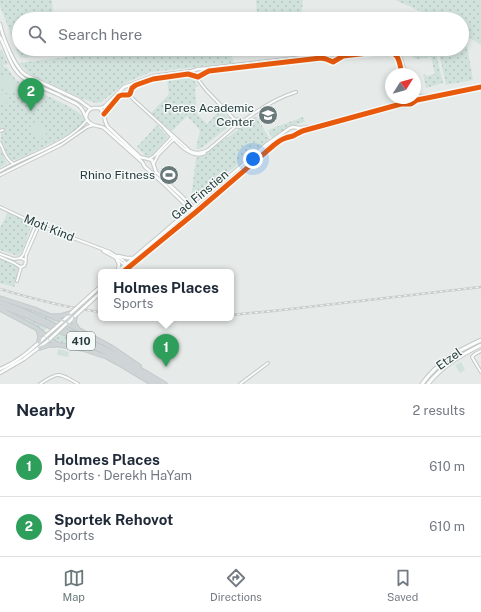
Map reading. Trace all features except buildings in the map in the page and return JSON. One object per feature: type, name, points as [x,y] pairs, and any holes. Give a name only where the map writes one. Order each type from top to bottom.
[{"type":"main road","points":[[0,298],[49,315],[111,347],[156,378]]},
{"type":"main road","name":"410","points":[[0,302],[30,314],[111,352],[165,384]]},
{"type":"main road","name":"410","points":[[0,306],[23,314],[107,353],[158,384]]},
{"type":"main road","points":[[0,309],[36,328],[55,343],[60,345]]},
{"type":"main road","points":[[49,315],[60,317],[71,313]]},
{"type":"main road","points":[[75,316],[75,324],[80,331]]},
{"type":"main road","points":[[36,328],[40,336],[39,342]]},
{"type":"main road","name":"Etzel","points":[[422,384],[444,361],[465,347],[481,340]]},
{"type":"main road","points":[[40,348],[49,345],[60,345],[95,353],[110,359],[152,384]]},
{"type":"main road","name":"Etzel","points":[[428,384],[446,365],[456,358],[481,346]]},
{"type":"street","points":[[0,26],[1,32],[12,55]]},
{"type":"street","points":[[0,37],[12,65],[20,76],[79,106],[83,110],[89,123],[99,125],[104,128],[186,203],[194,204],[202,201]]},
{"type":"street","points":[[13,56],[20,71],[79,100],[91,109]]},
{"type":"street","points":[[0,172],[64,139],[79,129],[86,118],[88,111],[107,105],[124,87],[143,79],[198,69],[313,56]]},
{"type":"street","points":[[329,56],[330,60]]},
{"type":"street","points":[[336,56],[336,60]]},
{"type":"street","points":[[129,95],[132,88],[136,85],[154,79],[187,74],[199,77],[205,72],[209,71],[321,58],[333,62],[343,56]]},
{"type":"street","points":[[397,56],[402,68]]},
{"type":"street","points":[[400,56],[403,68]]},
{"type":"street","points":[[200,69],[202,72],[200,80],[201,84]]},
{"type":"street","points":[[195,70],[195,76],[206,90],[236,121],[236,126]]},
{"type":"street","points":[[127,86],[131,91]]},
{"type":"street","points":[[421,99],[481,87]]},
{"type":"street","points":[[122,90],[124,95]]},
{"type":"street","points":[[0,175],[61,145],[88,127],[101,123],[104,116],[118,97],[124,95],[129,95],[160,123],[186,150],[194,155],[198,155],[208,150],[236,126],[242,126],[242,122],[264,106],[296,92]]},
{"type":"street","points":[[421,96],[439,95]]},
{"type":"street","points":[[385,108],[393,104]]},
{"type":"street","points":[[319,126],[302,128],[293,127],[289,129],[288,133],[292,136],[319,126],[403,104]]},
{"type":"street","points":[[98,108],[101,110],[104,116],[104,122],[108,127],[140,157],[152,160],[156,172],[196,212]]},
{"type":"street","points":[[236,121],[239,119],[242,122]]},
{"type":"street","points":[[293,127],[296,131],[295,134]]},
{"type":"street","name":"Gad Finstien","points":[[121,269],[268,144],[289,129]]},
{"type":"street","name":"Gad Finstien","points":[[129,268],[274,145],[286,137],[292,136]]},
{"type":"street","points":[[144,163],[154,156],[174,137]]},
{"type":"street","points":[[148,169],[152,168],[158,155],[174,137]]},
{"type":"street","points":[[0,143],[7,158],[14,164]]},
{"type":"street","points":[[6,168],[8,165],[7,158]]},
{"type":"street","points":[[186,203],[187,214]]},
{"type":"street","name":"Moti Kind","points":[[0,207],[37,224],[106,250],[117,257],[129,268]]},
{"type":"street","points":[[18,266],[17,262],[23,255],[37,224]]},
{"type":"street","points":[[17,281],[21,267],[25,265],[26,256],[37,224]]},
{"type":"street","points":[[0,254],[14,259],[23,258],[25,260]]},
{"type":"street","points":[[0,257],[21,267]]},
{"type":"street","points":[[118,269],[119,265],[117,257],[135,257]]},
{"type":"street","points":[[0,373],[15,365],[26,356],[39,342],[98,289]]},
{"type":"street","points":[[0,369],[40,348],[98,295]]},
{"type":"street","points":[[481,351],[472,357],[481,372]]},
{"type":"street","points":[[240,384],[268,363]]},
{"type":"street","points":[[40,384],[51,376],[57,375],[78,384]]},
{"type":"shaded area","points":[[0,0],[52,0],[53,12],[12,12],[12,37],[0,6]]},
{"type":"shaded area","points":[[256,0],[303,0],[302,12],[257,12]]},
{"type":"shaded area","points":[[395,0],[481,0],[481,45],[469,37],[469,12],[422,12]]},
{"type":"shaded area","points":[[2,50],[8,64],[0,66],[0,51]]},
{"type":"shaded area","points":[[19,56],[40,56],[20,58]]},
{"type":"shaded area","points":[[74,56],[232,56],[234,63],[151,72],[127,82],[101,102],[96,103],[80,98],[28,73],[19,63]]},
{"type":"shaded area","points":[[413,56],[437,56],[443,83],[426,88],[423,74],[426,76],[435,74],[431,57],[419,59],[413,58]]},
{"type":"shaded area","points":[[440,56],[469,56],[473,80],[446,85]]},
{"type":"shaded area","points":[[0,67],[6,67],[20,83],[66,105],[82,115],[84,119],[82,124],[66,136],[16,160],[11,160],[1,140],[0,131]]},
{"type":"shaded area","points":[[6,73],[17,84],[10,92],[0,83],[0,80]]},
{"type":"shaded area","points":[[191,76],[198,86],[195,88],[197,114],[207,124],[220,110],[232,120],[231,125],[200,149],[196,149],[200,130],[187,116],[172,131],[151,113],[169,94],[167,79]]},
{"type":"shaded area","points":[[0,88],[10,98],[3,106],[0,103]]},
{"type":"shaded area","points":[[256,116],[270,139],[196,198],[191,198],[196,158],[202,156]]},
{"type":"shaded area","points":[[303,117],[305,122],[288,127],[272,138],[268,130]]},
{"type":"shaded area","points":[[39,120],[47,136],[37,141],[30,125]]},
{"type":"shaded area","points":[[157,125],[168,137],[152,155],[147,157],[137,147]]},
{"type":"shaded area","points":[[0,149],[7,163],[0,168]]},
{"type":"shaded area","points":[[8,212],[32,223],[22,252],[18,256],[0,250],[0,228]]},
{"type":"shaded area","points":[[0,258],[13,263],[20,269],[14,287],[0,283]]},
{"type":"shaded area","points":[[18,306],[31,309],[56,321],[53,322]]},
{"type":"shaded area","points":[[4,309],[23,316],[47,328],[44,331]]},
{"type":"shaded area","points":[[66,325],[96,340],[95,343],[64,328]]},
{"type":"shaded area","points":[[57,333],[88,347],[88,349],[56,341],[52,338]]},
{"type":"shaded area","points":[[58,349],[69,352],[68,357],[57,355]]},
{"type":"shaded area","points":[[461,362],[465,370],[460,373],[455,365]]},
{"type":"railway","points":[[234,315],[481,287]]},
{"type":"railway","points":[[0,289],[50,303],[98,312]]},
{"type":"cycle path","points":[[104,114],[119,96],[128,95],[130,94],[132,88],[136,85],[153,79],[188,74],[198,77],[209,71],[321,58],[333,62],[343,56]]},
{"type":"cycle path","points":[[396,56],[400,68]]},
{"type":"cycle path","points":[[127,269],[283,139],[304,130],[401,104],[411,104],[417,100],[481,87]]},
{"type":"place","name":"Sportek Rehovot","points":[[31,111]]},
{"type":"place","name":"Peres Academic Center","points":[[268,115]]},
{"type":"place","name":"Rhino Fitness","points":[[169,175]]},
{"type":"place","name":"Holmes Places","points":[[166,367]]}]
